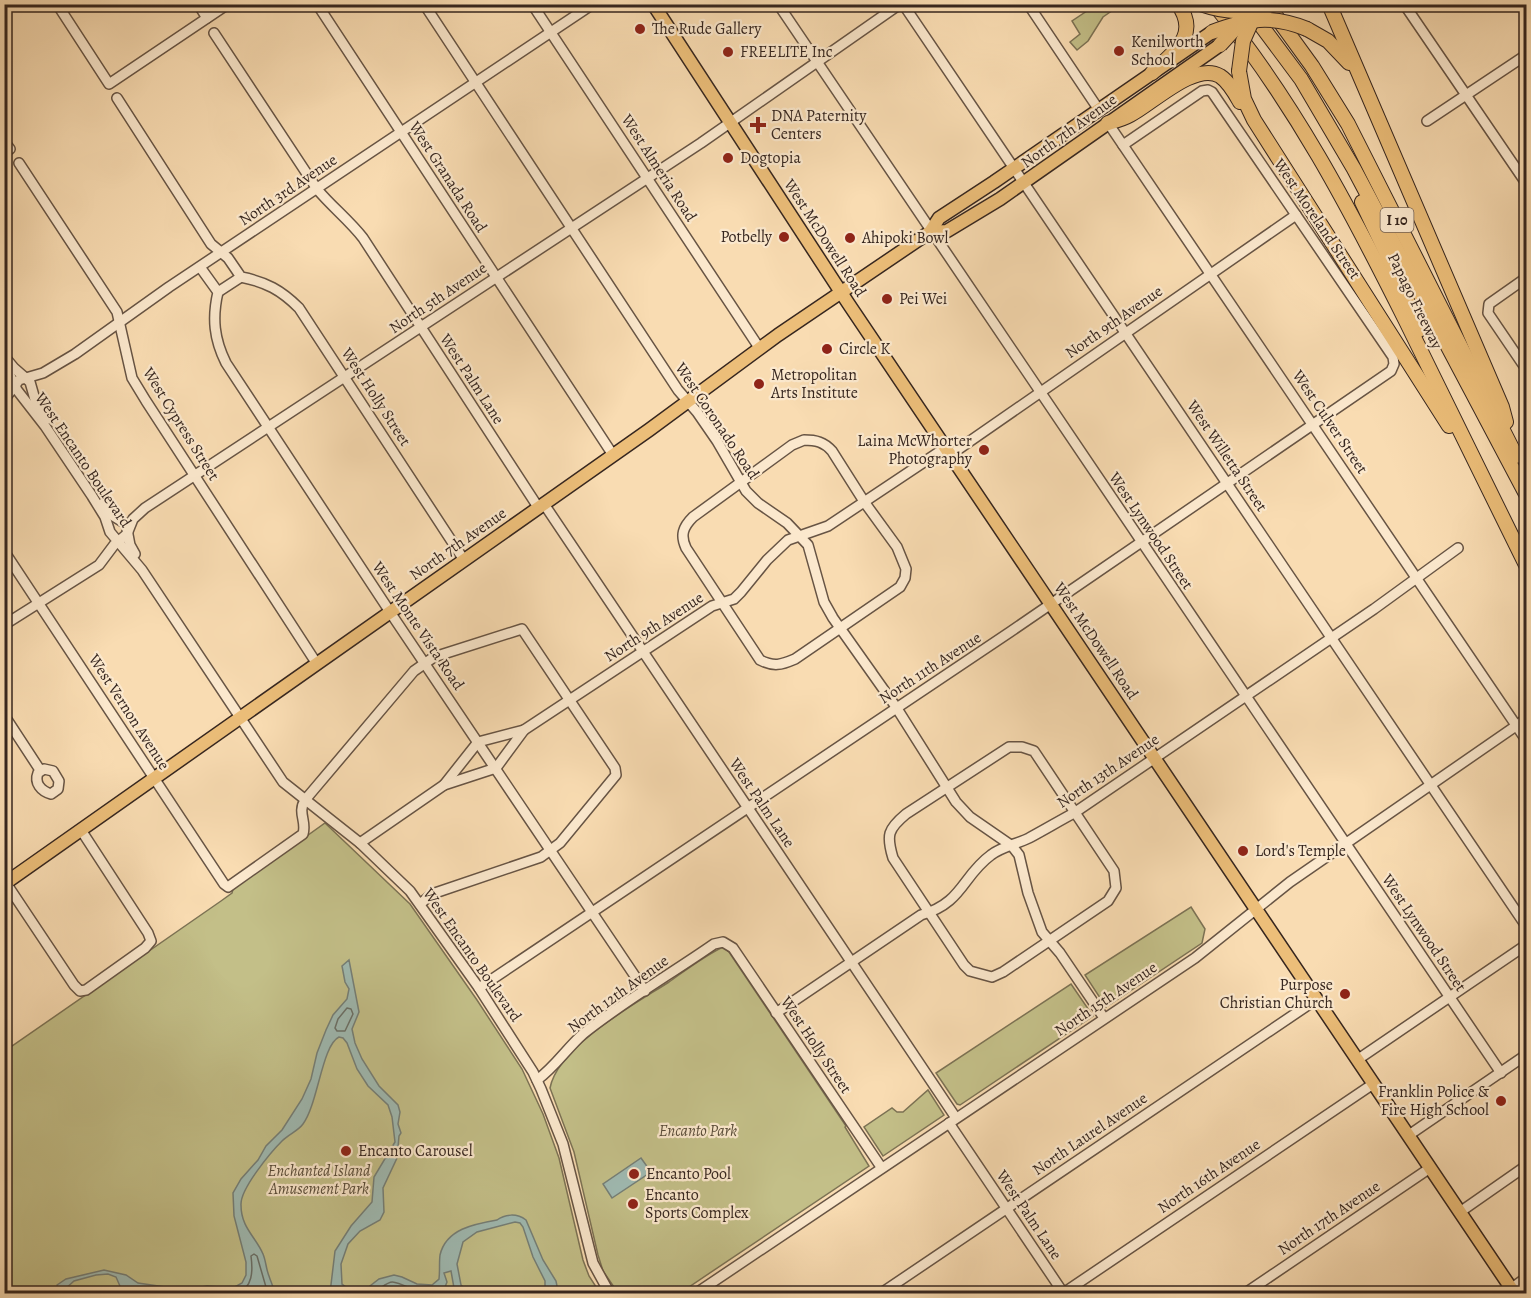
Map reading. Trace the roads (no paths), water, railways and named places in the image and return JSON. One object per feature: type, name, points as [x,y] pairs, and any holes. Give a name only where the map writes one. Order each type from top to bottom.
[{"type":"highway","points":[[1152,73],[1178,49],[1184,38],[1186,24],[1178,4]]},
{"type":"highway","points":[[1200,4],[1232,12],[1275,4]]},
{"type":"highway","name":"Papago Freeway","points":[[1214,4],[1272,81],[1331,175],[1527,565]]},
{"type":"highway","points":[[1329,4],[1502,407],[1511,446]]},
{"type":"highway","points":[[1251,10],[1307,29],[1328,41],[1341,52],[1368,96]]},
{"type":"highway","points":[[1212,32],[1251,10]]},
{"type":"highway","points":[[1220,45],[1251,10]]},
{"type":"highway","points":[[1251,10],[1243,41],[1239,71],[1244,99],[1254,120]]},
{"type":"highway","points":[[1251,10],[1342,161],[1406,294],[1442,394]]},
{"type":"highway","points":[[1251,10],[1300,79],[1354,169],[1527,494]]},
{"type":"highway","name":"Papago Freeway","points":[[1251,10],[1312,66],[1348,124],[1527,476]]},
{"type":"highway","points":[[1108,123],[1128,116],[1192,76],[1204,72],[1215,74],[1225,81],[1254,120],[1488,488]]},
{"type":"main road","name":"West McDowell Road","points":[[653,4],[840,291],[1513,1291]]},
{"type":"main road","name":"North 7th Avenue","points":[[5,882],[81,831],[688,402],[840,291],[930,232],[939,218],[1212,32]]},
{"type":"main road","name":"North 7th Avenue","points":[[930,232],[947,231],[1023,184],[1220,45]]},
{"type":"street","points":[[57,4],[109,84],[228,4]]},
{"type":"street","points":[[198,4],[207,18]]},
{"type":"street","name":"West Granada Road","points":[[317,4],[613,455]]},
{"type":"street","name":"West Coronado Road","points":[[424,4],[678,390],[717,441],[746,491],[800,535],[808,545],[824,602],[896,707],[956,802],[970,817],[1012,846]]},
{"type":"street","name":"West Almeria Road","points":[[532,4],[760,349]]},
{"type":"street","name":"North 3rd Avenue","points":[[4,400],[19,380],[49,370],[221,252],[593,4]]},
{"type":"street","name":"West Lynwood Street","points":[[778,4],[930,232],[1501,1073]]},
{"type":"street","name":"North 5th Avenue","points":[[4,625],[95,568],[128,532],[141,511],[730,122],[901,4]]},
{"type":"street","name":"West Willetta Street","points":[[901,4],[1527,926]]},
{"type":"street","points":[[1028,4],[1099,110]]},
{"type":"street","points":[[1404,4],[1527,183]]},
{"type":"street","name":"West Palm Lane","points":[[214,33],[317,189],[363,238],[420,328],[643,652],[851,963],[1006,1208],[1063,1293]]},
{"type":"street","points":[[1428,123],[1527,55]]},
{"type":"street","name":"West Moreland Street","points":[[1123,145],[1202,90],[1212,92],[1393,357],[1393,368]]},
{"type":"street","points":[[117,98],[211,244],[228,258],[241,277],[218,291],[200,267]]},
{"type":"street","name":"West Culver Street","points":[[1108,123],[1527,740]]},
{"type":"street","points":[[4,141],[10,149],[4,153]]},
{"type":"street","name":"West Cypress Street","points":[[19,163],[116,311],[132,378],[317,664]]},
{"type":"street","name":"North 9th Avenue","points":[[478,742],[524,730],[712,606],[734,599],[777,549],[788,540],[828,526],[948,452],[1039,393],[1296,215]]},
{"type":"street","name":"West Holly Street","points":[[241,277],[262,281],[276,287],[299,308],[464,560]]},
{"type":"street","points":[[1527,278],[1489,304],[1487,309],[1527,369]]},
{"type":"street","name":"West Monte Vista Road","points":[[218,291],[214,317],[215,335],[226,363],[645,991]]},
{"type":"street","name":"West Encanto Boulevard","points":[[4,356],[32,385],[33,396],[41,411],[109,512],[126,524],[130,545],[142,570]]},
{"type":"street","name":"West Encanto Boulevard","points":[[4,363],[15,386],[92,496],[105,517],[110,532],[142,570],[283,782],[360,843],[410,891],[479,988],[537,1080],[563,1144],[593,1263],[610,1293]]},
{"type":"street","name":"North 11th Avenue","points":[[479,988],[1228,484],[1393,368]]},
{"type":"street","points":[[812,440],[826,445],[865,503],[897,547],[906,569],[905,578],[900,587],[795,659],[781,665],[769,664],[760,660],[686,548],[682,539],[683,531],[693,517],[797,442],[812,440]]},
{"type":"street","name":"North 13th Avenue","points":[[776,1013],[921,915],[945,905],[961,891],[977,868],[991,854],[1012,846],[1074,813],[1458,548]]},
{"type":"street","name":"West Vernon Avenue","points":[[4,551],[224,884],[230,886],[303,834],[301,809],[305,800]]},
{"type":"street","points":[[106,556],[119,552],[130,555]]},
{"type":"street","points":[[305,800],[424,662],[522,629],[615,768],[616,775],[560,843],[541,857],[432,894],[420,904]]},
{"type":"street","points":[[4,715],[40,770]]},
{"type":"street","name":"North 15th Avenue","points":[[695,1293],[1195,958],[1256,907],[1527,719]]},
{"type":"street","name":"North 9th Avenue","points":[[496,768],[524,730]]},
{"type":"street","points":[[444,785],[478,742]]},
{"type":"street","points":[[1009,747],[1022,747],[1034,751],[1074,813],[1114,872],[1116,888],[1108,901],[1003,972],[992,977],[970,971],[892,858],[889,834],[895,824],[906,814],[1009,747]]},
{"type":"street","points":[[360,843],[444,785],[496,768]]},
{"type":"street","points":[[5,882],[74,985],[80,991],[86,990],[146,948],[151,941],[81,831]]},
{"type":"street","points":[[1012,846],[1019,855],[1037,921],[1104,1018]]},
{"type":"street","name":"West Holly Street","points":[[723,942],[733,948],[881,1167]]},
{"type":"street","name":"North 12th Avenue","points":[[537,1080],[548,1072],[581,1036],[714,944],[723,942]]},
{"type":"street","points":[[1357,1060],[1527,945]]},
{"type":"street","name":"North Laurel Avenue","points":[[880,1293],[1317,999]]},
{"type":"street","points":[[1408,1135],[1527,1055]]},
{"type":"street","name":"North 16th Avenue","points":[[1063,1293],[1373,1084]]},
{"type":"street","points":[[1460,1212],[1527,1166]]},
{"type":"street","name":"North 17th Avenue","points":[[1244,1293],[1430,1167]]},
{"type":"street","points":[[1513,1291],[1527,1278]]},
{"type":"water","points":[[349,960],[359,1012],[352,1029],[355,1043],[379,1086],[398,1105],[400,1112],[398,1124],[401,1133],[397,1158],[383,1188],[384,1212],[380,1220],[360,1231],[348,1244],[341,1264],[342,1284],[346,1287],[366,1289],[379,1279],[394,1275],[417,1284],[432,1285],[439,1279],[440,1255],[448,1239],[462,1229],[511,1215],[526,1220],[543,1260],[556,1281],[557,1286],[554,1293],[540,1293],[545,1287],[545,1281],[533,1257],[523,1227],[520,1223],[515,1222],[477,1232],[463,1242],[457,1264],[461,1285],[469,1293],[460,1293],[454,1288],[451,1271],[444,1273],[447,1282],[445,1287],[452,1293],[442,1293],[436,1290],[424,1294],[330,1293],[335,1251],[351,1226],[372,1202],[374,1177],[395,1142],[388,1105],[368,1086],[357,1069],[347,1043],[339,1037],[328,1051],[313,1103],[303,1124],[271,1153],[257,1171],[242,1198],[243,1220],[263,1254],[274,1293],[123,1293],[116,1277],[108,1274],[74,1281],[63,1291],[58,1290],[57,1285],[66,1279],[104,1270],[126,1275],[138,1283],[172,1288],[191,1289],[207,1286],[233,1288],[242,1283],[246,1275],[246,1262],[234,1216],[233,1193],[266,1146],[282,1130],[302,1099],[311,1079],[317,1053],[326,1030],[333,1015],[347,999],[349,989],[342,966]]},
{"type":"water","points":[[641,1158],[651,1172],[612,1198],[603,1184]]},
{"type":"place","name":"The Rude Gallery","points":[[640,29]]},
{"type":"place","name":"Kenilworth School","points":[[1119,51]]},
{"type":"place","name":"FREELITE Inc","points":[[728,52]]},
{"type":"place","name":"DNA Paternity Centers","points":[[758,125]]},
{"type":"place","name":"Dogtopia","points":[[728,158]]},
{"type":"place","name":"Potbelly","points":[[784,237]]},
{"type":"place","name":"Ahipoki Bowl","points":[[850,238]]},
{"type":"place","name":"Pei Wei","points":[[887,299]]},
{"type":"place","name":"Circle K","points":[[827,349]]},
{"type":"place","name":"Metropolitan Arts Institute","points":[[759,384]]},
{"type":"place","name":"Laina McWhorter Photography","points":[[984,450]]},
{"type":"place","name":"Lord's Temple","points":[[1243,851]]},
{"type":"place","name":"Purpose Christian Church","points":[[1345,994]]},
{"type":"place","name":"Franklin Police & Fire High School","points":[[1501,1101]]},
{"type":"place","name":"Encanto Carousel","points":[[346,1151]]},
{"type":"place","name":"Encanto Pool","points":[[634,1174]]},
{"type":"place","name":"Encanto Sports Complex","points":[[633,1204]]},
{"type":"park label","name":"Encanto Park","points":[[698,1131]]},
{"type":"park label","name":"Enchanted Island Amusement Park","points":[[319,1180]]}]
